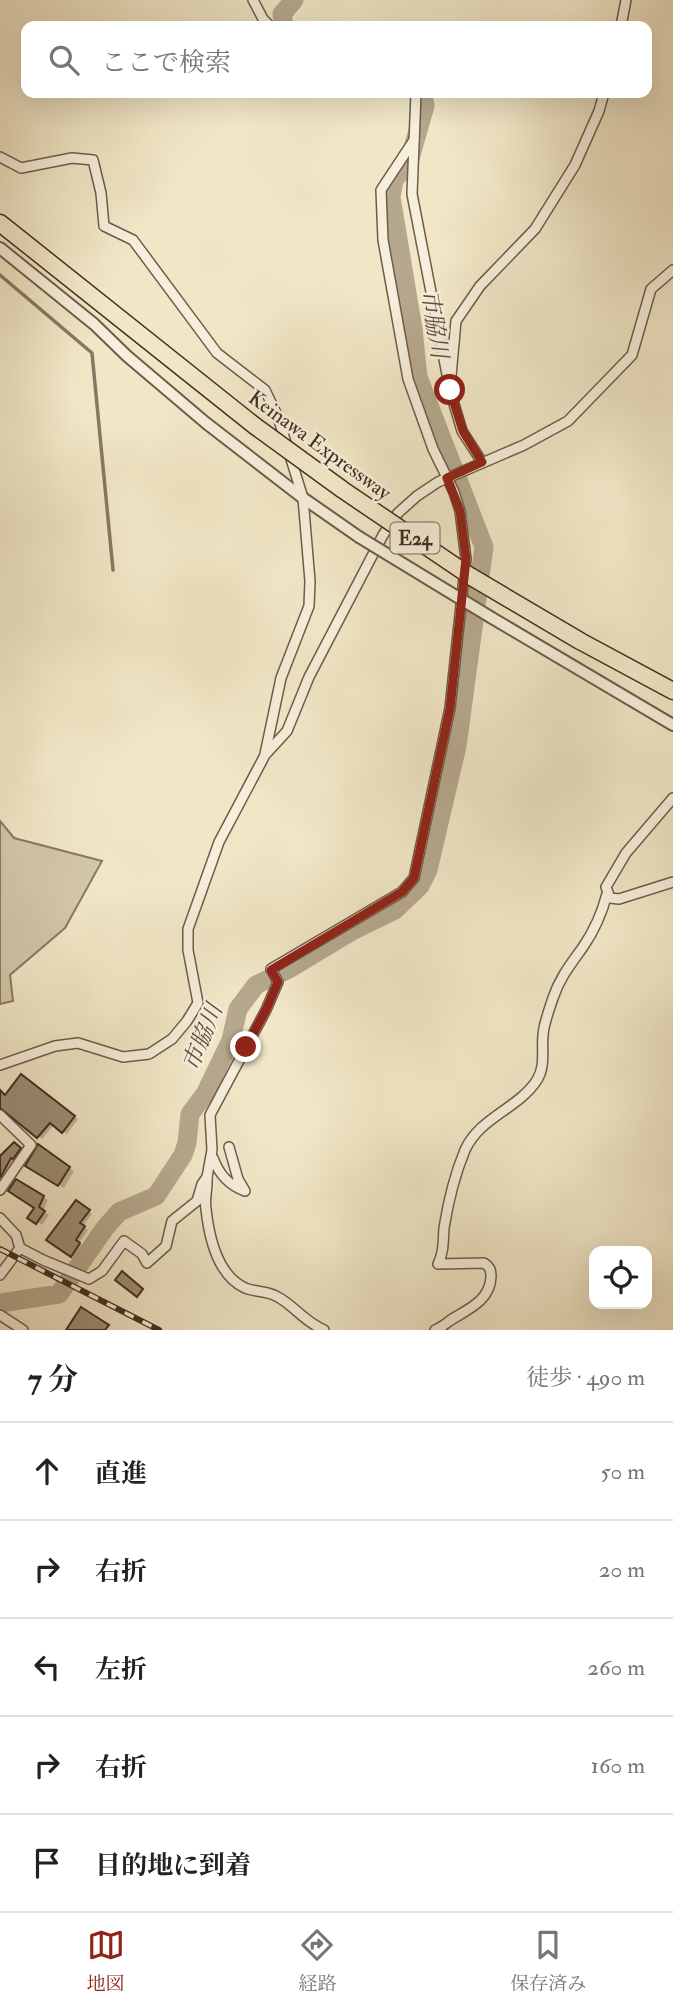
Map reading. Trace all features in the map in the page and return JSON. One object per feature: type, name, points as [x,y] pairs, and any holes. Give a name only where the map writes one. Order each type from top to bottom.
[{"type":"highway","name":"Keinawa Expressway","points":[[0,222],[256,426],[343,490],[470,576],[580,641],[673,691]]},
{"type":"highway","points":[[607,655],[673,681]]},
{"type":"highway","points":[[646,677],[662,695],[673,701]]},
{"type":"street","points":[[254,0],[265,21]]},
{"type":"street","points":[[622,21],[626,0]]},
{"type":"street","points":[[416,98],[412,194],[450,390],[463,431],[482,462]]},
{"type":"street","points":[[450,390],[456,321],[480,286],[535,229],[575,165],[603,98]]},
{"type":"street","points":[[324,1330],[311,1324],[278,1296],[246,1289],[229,1277],[216,1256],[209,1234],[206,1209],[211,1155],[210,1115],[278,982],[271,970],[402,892],[414,878],[450,708],[466,559],[460,511],[433,449],[408,379],[383,240],[381,190],[414,141]]},
{"type":"street","points":[[0,157],[21,169],[72,158],[93,160],[101,193],[104,226],[133,240],[217,353],[265,390],[278,416],[303,498],[310,581],[309,606],[281,678],[265,755]]},
{"type":"street","points":[[0,248],[94,324],[191,411],[303,498],[359,537],[673,725]]},
{"type":"street","points":[[0,1065],[55,1046],[78,1043],[123,1057],[149,1054],[172,1039],[198,1003],[188,939],[189,925],[219,842],[265,755],[287,731],[309,677],[383,535],[398,513],[416,496],[447,478],[524,445],[568,421],[632,355],[651,289],[673,270]]},
{"type":"street","points":[[435,1330],[484,1298],[490,1285],[491,1273],[484,1263],[438,1264],[442,1256],[448,1211],[465,1152],[470,1141],[489,1121],[510,1107],[536,1081],[543,1059],[544,1028],[562,976],[599,919],[608,882],[626,853],[673,798]]},
{"type":"street","points":[[607,894],[610,898],[619,899],[673,882]]},
{"type":"street","points":[[0,1115],[31,1145],[0,1190]]},
{"type":"street","points":[[211,1155],[218,1172],[234,1187],[245,1191],[238,1179],[229,1147]]},
{"type":"street","points":[[0,1219],[16,1236],[20,1248],[89,1279],[102,1271],[124,1241],[142,1254],[147,1263],[166,1246],[172,1222],[197,1201],[207,1177]]},
{"type":"street","points":[[0,1275],[20,1248]]},
{"type":"street","points":[[0,1315],[23,1330]]},
{"type":"shaded area","points":[[0,821],[14,838],[102,861],[65,928],[10,975],[13,1001],[0,1004]]},
{"type":"building","points":[[21,1074],[75,1116],[62,1133],[50,1123],[37,1138],[0,1108],[0,1090],[5,1095]]},
{"type":"building","points":[[14,1142],[21,1148],[13,1159],[11,1158],[0,1178],[0,1156]]},
{"type":"building","points":[[38,1144],[70,1167],[58,1186],[25,1166]]},
{"type":"building","points":[[16,1179],[44,1196],[39,1207],[45,1211],[36,1224],[27,1218],[34,1208],[8,1191]]},
{"type":"building","points":[[76,1200],[90,1210],[80,1223],[85,1226],[76,1240],[80,1243],[71,1257],[46,1240]]},
{"type":"building","points":[[122,1271],[143,1289],[137,1297],[115,1280]]},
{"type":"building","points":[[81,1307],[109,1325],[105,1330],[66,1330]]},
{"type":"waterway","name":"市脇川","points":[[283,21],[282,14],[294,0]]},
{"type":"waterway","name":"市脇川","points":[[0,1303],[59,1294],[119,1212],[156,1196],[183,1155],[190,1114],[205,1094],[231,1040],[238,1009],[256,985],[395,910],[420,886],[428,870],[457,746],[484,547],[418,377],[413,329],[391,197],[394,180],[409,162],[425,106],[424,98]]},
{"type":"waterway","points":[[0,275],[92,353],[113,570]]},
{"type":"railway","points":[[0,1249],[159,1330]]},
{"type":"route","points":[[246,1047],[278,982],[271,970],[402,892],[414,878],[450,708],[466,559],[460,511],[447,478],[482,462],[463,431],[450,390]]}]
